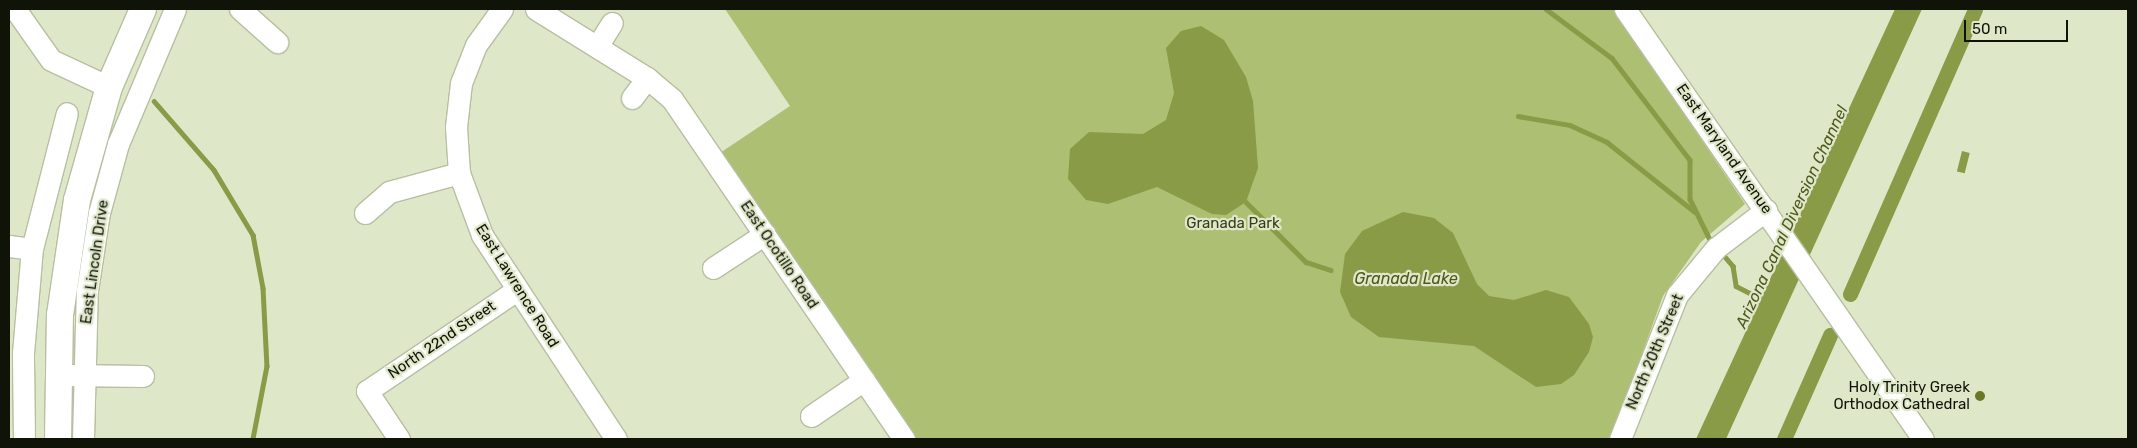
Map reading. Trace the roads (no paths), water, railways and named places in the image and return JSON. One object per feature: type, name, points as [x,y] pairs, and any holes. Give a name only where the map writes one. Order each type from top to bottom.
[{"type":"main road","name":"East Lincoln Drive","points":[[58,439],[69,375],[66,255],[109,87],[143,9]]},
{"type":"street","points":[[15,9],[29,35],[50,60],[109,87]]},
{"type":"street","name":"East Lincoln Drive","points":[[83,439],[69,375],[99,213],[118,144],[175,9]]},
{"type":"street","points":[[240,9],[277,42]]},
{"type":"street","name":"East Lawrence Road","points":[[502,9],[476,45],[461,83],[456,127],[459,173],[482,235],[616,439]]},
{"type":"street","name":"East Ocotillo Road","points":[[536,9],[647,78],[672,99],[904,439]]},
{"type":"street","name":"East Maryland Avenue","points":[[1625,9],[1923,439]]},
{"type":"street","points":[[598,46],[612,23]]},
{"type":"street","points":[[632,98],[647,78]]},
{"type":"street","points":[[18,425],[32,249],[67,113]]},
{"type":"street","points":[[365,214],[389,192],[459,173]]},
{"type":"street","name":"North 20th Street","points":[[1620,439],[1677,295],[1716,248],[1766,210]]},
{"type":"street","points":[[713,268],[765,234]]},
{"type":"street","points":[[9,246],[32,249]]},
{"type":"street","name":"North 22nd Street","points":[[399,439],[367,391],[517,290]]},
{"type":"street","points":[[69,375],[143,376]]},
{"type":"street","points":[[811,416],[864,380]]},
{"type":"water","points":[[1895,9],[1922,9],[1726,439],[1696,439]]},
{"type":"water","points":[[1201,26],[1224,40],[1246,77],[1253,101],[1258,168],[1246,202],[1226,215],[1212,214],[1157,187],[1108,204],[1086,200],[1068,179],[1070,149],[1089,132],[1143,134],[1166,120],[1174,93],[1166,48],[1181,31]]},
{"type":"water","points":[[1962,151],[1970,153],[1965,173],[1957,171]]},
{"type":"water","name":"Granada Lake","points":[[1403,212],[1434,218],[1453,233],[1477,284],[1489,296],[1514,300],[1546,290],[1569,297],[1589,324],[1593,337],[1589,352],[1574,375],[1561,384],[1536,387],[1474,346],[1379,337],[1351,317],[1340,292],[1345,254],[1362,231]]},
{"type":"waterway","points":[[1546,9],[1612,58],[1690,160],[1690,199],[1712,244]]},
{"type":"waterway","points":[[1850,294],[1975,9]]},
{"type":"waterway","points":[[154,101],[214,170],[253,235],[263,288],[267,366],[253,439]]},
{"type":"waterway","points":[[1518,116],[1570,125],[1607,142],[1695,212]]},
{"type":"waterway","points":[[1246,202],[1306,262],[1331,270]]},
{"type":"waterway","name":"Arizona Canal Diversion Channel","points":[[1720,251],[1733,266],[1736,286],[1768,302]]},
{"type":"waterway","points":[[1784,439],[1830,335]]},
{"type":"place","name":"Holy Trinity Greek Orthodox Cathedral","points":[[1980,396]]},
{"type":"park label","name":"Granada Park","points":[[1233,224]]}]
